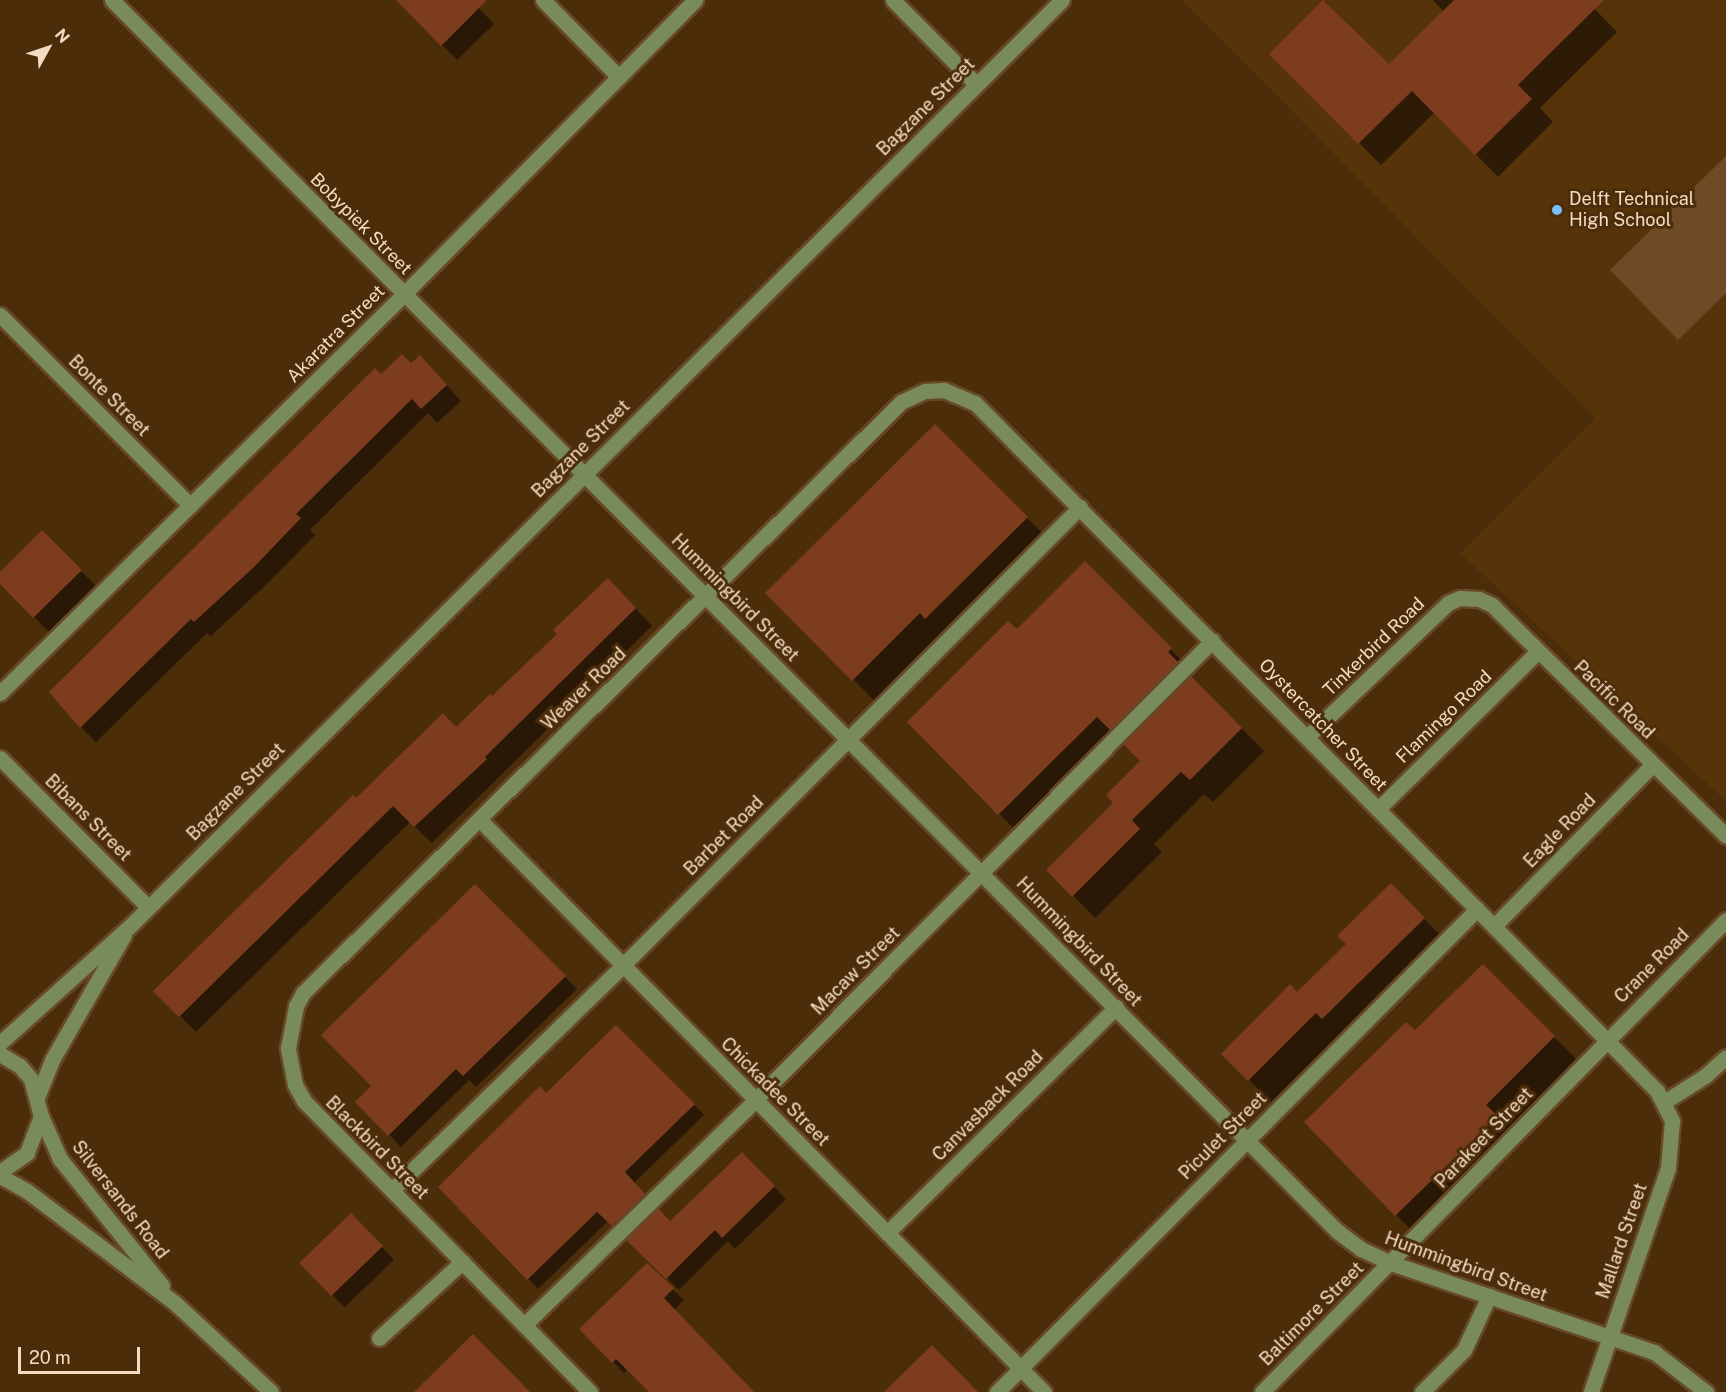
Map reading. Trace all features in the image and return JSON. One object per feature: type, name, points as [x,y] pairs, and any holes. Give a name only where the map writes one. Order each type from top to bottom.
[{"type":"street","name":"Bobypiek Street","points":[[112,0],[582,475]]},
{"type":"street","points":[[543,0],[619,77]]},
{"type":"street","name":"Akaratra Street","points":[[0,693],[404,294],[695,0]]},
{"type":"street","points":[[893,0],[976,84]]},
{"type":"street","name":"Bagzane Street","points":[[0,1043],[129,927],[1062,0]]},
{"type":"street","name":"Bonte Street","points":[[0,315],[190,505]]},
{"type":"street","name":"Oystercatcher Street","points":[[943,390],[975,403],[1308,736],[1664,1102]]},
{"type":"street","name":"Weaver Road","points":[[288,1048],[303,993],[706,597],[900,402],[925,391],[943,390]]},
{"type":"street","name":"Hummingbird Street","points":[[582,475],[982,871],[1337,1231],[1361,1249],[1391,1263],[1654,1352],[1706,1392]]},
{"type":"street","name":"Barbet Road","points":[[392,1190],[623,965],[1080,507]]},
{"type":"street","name":"Pacific Road","points":[[1472,598],[1492,605],[1537,652],[1726,836]]},
{"type":"street","name":"Tinkerbird Road","points":[[1308,736],[1448,603],[1472,598]]},
{"type":"street","name":"Macaw Street","points":[[524,1325],[755,1100],[1212,641]]},
{"type":"street","name":"Flamingo Road","points":[[1378,809],[1537,652]]},
{"type":"street","name":"Bibans Street","points":[[0,758],[148,906]]},
{"type":"street","name":"Eagle Road","points":[[1494,926],[1652,765]]},
{"type":"street","name":"Chickadee Street","points":[[479,819],[1044,1392]]},
{"type":"street","name":"Piculet Street","points":[[997,1392],[1477,909]]},
{"type":"street","name":"Crane Road","points":[[1606,1040],[1726,920]]},
{"type":"street","name":"Bagzane Street","points":[[38,1095],[52,1060],[90,1000],[129,927]]},
{"type":"street","name":"Canvasback Road","points":[[887,1233],[1116,1007]]},
{"type":"street","name":"Parakeet Street","points":[[1391,1263],[1606,1040]]},
{"type":"street","name":"Blackbird Street","points":[[288,1048],[295,1085],[304,1101],[591,1392]]},
{"type":"street","points":[[0,1054],[20,1066],[38,1095],[41,1116],[27,1153],[0,1172]]},
{"type":"street","points":[[1664,1102],[1705,1076],[1726,1057]]},
{"type":"street","name":"Mallard Street","points":[[1591,1392],[1668,1168],[1672,1121],[1664,1102]]},
{"type":"street","name":"Silversands Road","points":[[41,1116],[60,1159],[175,1303]]},
{"type":"street","name":"Silversands Road","points":[[0,1176],[27,1191],[175,1303],[271,1392]]},
{"type":"street","points":[[379,1338],[462,1262]]},
{"type":"street","name":"Baltimore Street","points":[[1262,1392],[1391,1263]]},
{"type":"street","points":[[1422,1392],[1464,1350],[1489,1296]]},
{"type":"shaded area","name":"Delft Technical High School","points":[[1182,0],[1726,0],[1726,801],[1460,553],[1595,418]]},
{"type":"shaded area","points":[[1726,156],[1726,293],[1678,340],[1610,270]]},
{"type":"building","points":[[396,0],[487,0],[441,46]]},
{"type":"building","points":[[1323,0],[1389,64],[1454,0],[1604,0],[1518,85],[1532,99],[1475,155],[1412,91],[1358,144],[1269,54]]},
{"type":"building","points":[[402,354],[411,363],[420,355],[447,385],[421,409],[412,399],[296,514],[301,518],[254,567],[194,622],[191,619],[80,728],[49,692],[375,368],[381,374]]},
{"type":"building","points":[[935,424],[1028,517],[925,619],[920,613],[852,681],[765,593]]},
{"type":"building","points":[[42,530],[82,570],[33,618],[0,584],[0,572]]},
{"type":"building","points":[[1085,561],[1172,648],[1168,652],[1178,662],[1110,730],[1097,717],[998,815],[907,722],[1008,621],[1017,629]]},
{"type":"building","points":[[608,578],[636,608],[485,757],[487,759],[414,827],[393,806],[179,1017],[153,991],[353,795],[356,798],[443,713],[456,727],[557,634],[553,630]]},
{"type":"building","points":[[1191,676],[1242,728],[1190,780],[1181,772],[1132,820],[1140,829],[1072,897],[1046,870],[1113,803],[1106,795],[1140,761],[1123,744]]},
{"type":"building","points":[[1391,883],[1425,918],[1322,1019],[1316,1013],[1248,1081],[1221,1054],[1290,984],[1297,992],[1346,944],[1337,936]]},
{"type":"building","points":[[475,884],[566,976],[463,1076],[456,1069],[388,1136],[355,1102],[371,1086],[321,1035]]},
{"type":"building","points":[[1483,964],[1555,1036],[1486,1105],[1498,1116],[1395,1216],[1304,1122],[1406,1022],[1415,1030]]},
{"type":"building","points":[[616,1025],[695,1104],[625,1172],[645,1194],[612,1226],[597,1212],[527,1280],[438,1187],[540,1086],[546,1093]]},
{"type":"building","points":[[742,1152],[775,1186],[722,1238],[715,1230],[666,1279],[626,1240],[658,1208],[670,1221]]},
{"type":"building","points":[[351,1213],[383,1246],[331,1296],[299,1263]]},
{"type":"building","points":[[647,1263],[674,1288],[664,1298],[754,1392],[649,1392],[616,1359],[612,1363],[579,1329]]},
{"type":"building","points":[[473,1334],[530,1392],[414,1392]]},
{"type":"building","points":[[932,1345],[978,1392],[884,1392]]},
{"type":"place","name":"Delft Technical High School","points":[[1557,210]]}]
